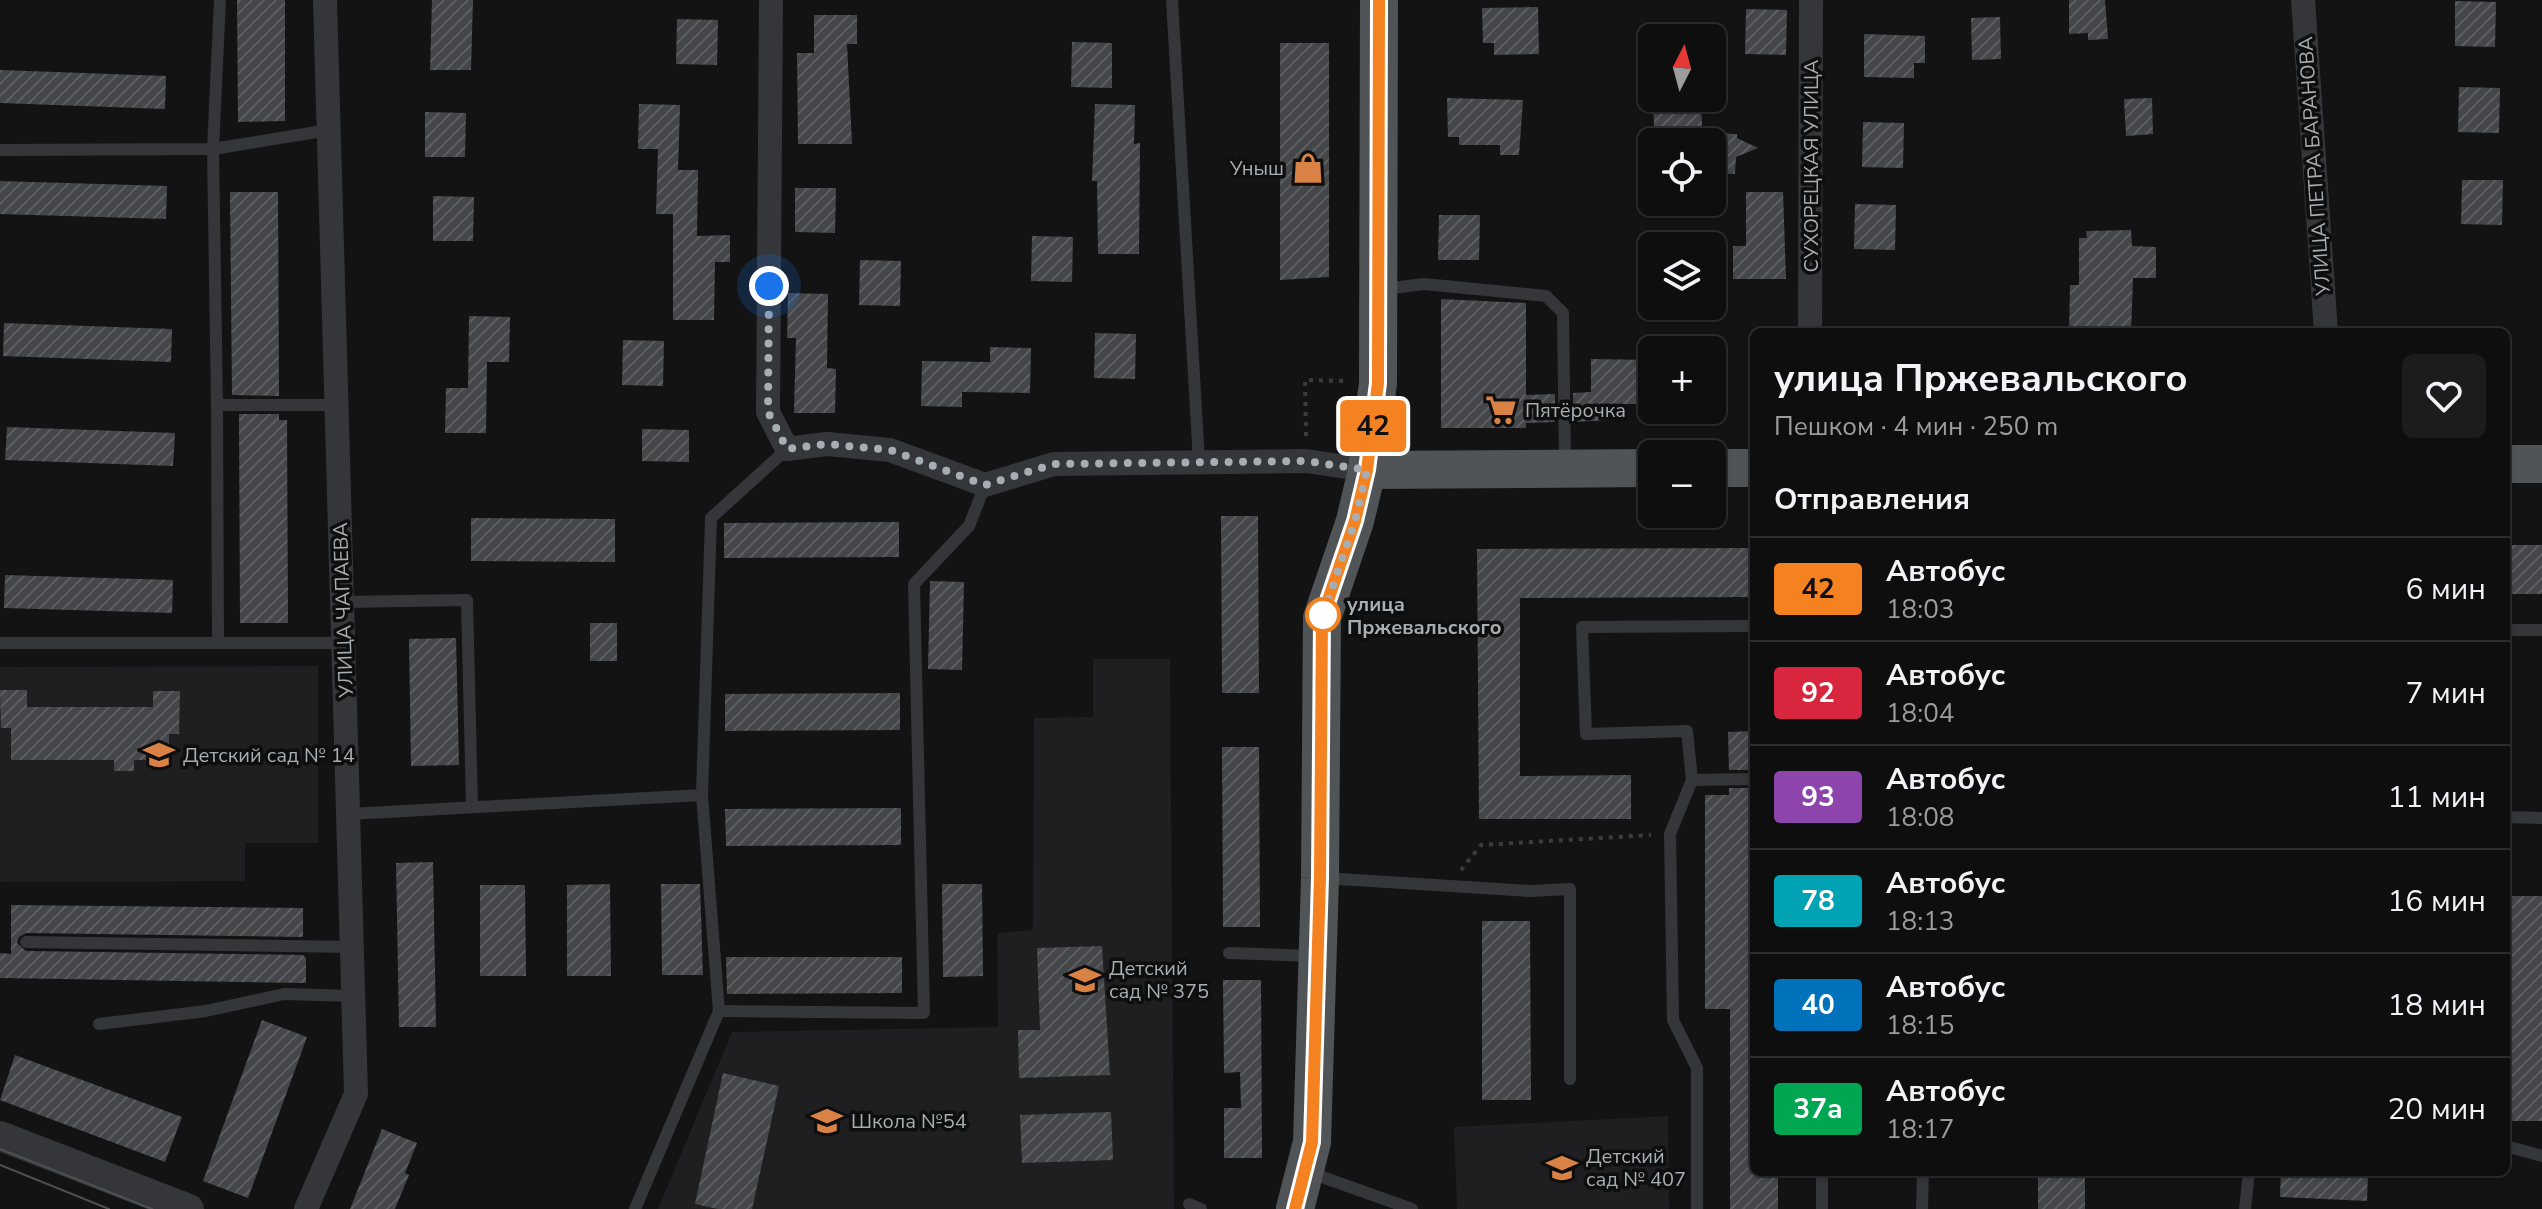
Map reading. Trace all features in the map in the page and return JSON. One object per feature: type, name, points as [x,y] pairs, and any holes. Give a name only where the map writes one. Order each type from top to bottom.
[{"type":"main road","points":[[1295,1209],[1312,1142],[1320,878],[1322,618],[1355,521],[1367,470],[1378,383],[1381,289],[1379,0]]},
{"type":"main road","points":[[2510,464],[2542,464]]},
{"type":"main road","points":[[1367,470],[1638,468]]},
{"type":"main road","points":[[1726,468],[1750,468]]},
{"type":"street","name":"УЛИЦА ЧАПАЕВА","points":[[306,1209],[356,1094],[325,0]]},
{"type":"street","points":[[771,0],[768,412],[787,449],[827,444],[890,450],[985,485],[1054,464],[1306,461],[1367,470]]},
{"type":"street","name":"СУХОРЕЦКАЯ УЛИЦА","points":[[1810,328],[1811,0]]},
{"type":"street","name":"УЛИЦА ПЕТРА БАРАНОВА","points":[[2303,0],[2326,328]]},
{"type":"street","points":[[0,1136],[189,1209]]},
{"type":"lane","points":[[218,642],[213,149],[220,0]]},
{"type":"lane","points":[[1172,0],[1199,461]]},
{"type":"lane","points":[[0,150],[213,149],[329,130]]},
{"type":"lane","points":[[1381,289],[1424,284],[1546,296],[1563,313],[1565,469]]},
{"type":"lane","points":[[217,405],[337,405]]},
{"type":"lane","points":[[635,1209],[719,1011],[702,795],[711,518],[787,449]]},
{"type":"lane","points":[[719,1011],[924,1013],[914,584],[969,526],[985,485]]},
{"type":"lane","points":[[342,602],[467,600],[472,807]]},
{"type":"lane","points":[[1697,1209],[1697,1068],[1673,1020],[1670,834],[1692,780],[1687,731],[1586,734],[1582,627],[1750,626]]},
{"type":"lane","points":[[2510,630],[2542,630]]},
{"type":"lane","points":[[0,643],[344,643]]},
{"type":"lane","points":[[1692,780],[1750,779]]},
{"type":"lane","points":[[349,814],[702,795]]},
{"type":"lane","points":[[2510,817],[2542,818]]},
{"type":"lane","points":[[1320,878],[1530,891],[1570,889],[1570,1079]]},
{"type":"lane","points":[[26,942],[352,947]]},
{"type":"lane","points":[[1229,953],[1318,956]]},
{"type":"lane","points":[[99,1024],[206,1011],[284,994],[353,996]]},
{"type":"lane","points":[[2510,1147],[2542,1156]]},
{"type":"lane","points":[[1305,1171],[1412,1209]]},
{"type":"lane","points":[[1822,1176],[1822,1209]]},
{"type":"lane","points":[[1922,1209],[1923,1176]]},
{"type":"lane","points":[[2245,1209],[2249,1176]]},
{"type":"path","points":[[1306,444],[1305,380],[1350,382]]},
{"type":"path","points":[[1450,884],[1481,845],[1670,834]]},
{"type":"shaded area","name":"Детский сад № 375","points":[[1093,659],[1170,659],[1174,1209],[658,1209],[732,1032],[998,1027],[997,933],[1033,930],[1034,718],[1093,717]]},
{"type":"shaded area","name":"Детский сад № 14","points":[[318,666],[318,843],[245,843],[245,881],[0,882],[0,667]]},
{"type":"shaded area","name":"Детский сад № 407","points":[[1668,1116],[1669,1209],[1457,1209],[1454,1127]]},
{"type":"building","points":[[237,0],[285,0],[285,121],[238,122]]},
{"type":"building","points":[[432,0],[473,0],[471,70],[430,70]]},
{"type":"building","points":[[2069,0],[2105,0],[2108,39],[2088,40],[2088,33],[2069,34]]},
{"type":"building","points":[[2455,1],[2496,2],[2495,47],[2455,46]]},
{"type":"building","points":[[1538,7],[1539,54],[1494,55],[1494,43],[1483,43],[1482,8]]},
{"type":"building","points":[[1746,9],[1787,10],[1786,55],[1745,54]]},
{"type":"building","points":[[814,15],[857,15],[857,44],[847,44],[852,144],[798,144],[797,53],[814,53]]},
{"type":"building","points":[[2000,17],[2001,59],[1972,60],[1971,18]]},
{"type":"building","points":[[677,19],[718,20],[717,65],[676,64]]},
{"type":"building","points":[[1864,34],[1925,36],[1925,63],[1914,63],[1914,78],[1864,77]]},
{"type":"building","points":[[1072,42],[1112,43],[1112,88],[1071,87]]},
{"type":"building","name":"Уныш","points":[[1280,43],[1329,43],[1329,277],[1280,280]]},
{"type":"building","points":[[0,70],[166,76],[165,109],[0,103]]},
{"type":"building","points":[[2459,87],[2500,88],[2499,133],[2458,132]]},
{"type":"building","points":[[1447,98],[1523,100],[1519,155],[1500,155],[1500,145],[1459,145],[1459,137],[1448,137]]},
{"type":"building","points":[[2152,98],[2153,134],[2126,136],[2124,99]]},
{"type":"building","points":[[639,104],[680,105],[678,170],[698,170],[697,236],[730,235],[730,262],[715,262],[714,320],[673,320],[673,214],[656,214],[658,149],[638,149]]},
{"type":"building","points":[[1095,104],[1135,105],[1134,144],[1140,143],[1139,254],[1098,254],[1097,181],[1092,181]]},
{"type":"building","points":[[425,112],[466,113],[465,157],[425,157]]},
{"type":"building","points":[[1654,112],[1702,112],[1702,126],[1654,126]]},
{"type":"building","points":[[1863,122],[1904,123],[1903,168],[1862,167]]},
{"type":"building","points":[[1726,134],[1737,134],[1737,138],[1758,148],[1736,157],[1735,174],[1726,174]]},
{"type":"building","points":[[2462,180],[2503,180],[2502,225],[2461,224]]},
{"type":"building","points":[[0,181],[167,186],[166,219],[0,214]]},
{"type":"building","points":[[795,188],[836,188],[835,233],[795,232]]},
{"type":"building","points":[[230,192],[278,192],[279,396],[232,395]]},
{"type":"building","points":[[1746,192],[1783,192],[1786,279],[1733,279],[1733,246],[1746,246]]},
{"type":"building","points":[[433,196],[474,197],[473,241],[433,241]]},
{"type":"building","points":[[1855,204],[1896,205],[1895,250],[1854,249]]},
{"type":"building","points":[[1439,215],[1480,215],[1479,260],[1438,260]]},
{"type":"building","points":[[2131,230],[2132,246],[2156,247],[2156,278],[2133,278],[2131,328],[2069,328],[2070,285],[2079,285],[2079,238],[2087,238],[2086,231]]},
{"type":"building","points":[[1032,236],[1073,237],[1072,282],[1031,281]]},
{"type":"building","points":[[860,260],[901,261],[900,306],[859,305]]},
{"type":"building","points":[[788,293],[828,294],[827,368],[836,369],[835,413],[794,413],[796,338],[787,338]]},
{"type":"building","points":[[1441,299],[1526,303],[1526,395],[1555,394],[1555,422],[1526,423],[1526,428],[1441,428]]},
{"type":"building","points":[[469,316],[510,317],[509,362],[487,362],[486,433],[445,433],[446,388],[468,388]]},
{"type":"building","points":[[4,323],[172,329],[171,362],[3,356]]},
{"type":"building","points":[[1095,333],[1136,334],[1135,379],[1094,378]]},
{"type":"building","points":[[623,340],[664,341],[663,386],[622,385]]},
{"type":"building","points":[[990,347],[1031,348],[1030,393],[962,392],[962,407],[921,406],[922,361],[990,362]]},
{"type":"building","points":[[1591,359],[1638,360],[1638,404],[1610,404],[1610,420],[1573,422],[1573,393],[1591,392]]},
{"type":"building","points":[[239,414],[279,414],[279,420],[287,420],[288,623],[240,623]]},
{"type":"building","points":[[7,427],[175,433],[173,466],[5,460]]},
{"type":"building","points":[[642,429],[689,430],[689,462],[642,461]]},
{"type":"building","points":[[1221,516],[1258,516],[1259,693],[1222,693]]},
{"type":"building","points":[[471,518],[615,519],[615,562],[471,561]]},
{"type":"building","points":[[899,522],[899,557],[724,558],[724,523]]},
{"type":"building","points":[[2510,545],[2542,545],[2542,594],[2510,594]]},
{"type":"building","points":[[1750,548],[1750,597],[1520,598],[1520,776],[1631,775],[1631,819],[1479,819],[1477,549]]},
{"type":"building","points":[[5,575],[173,580],[172,613],[4,608]]},
{"type":"building","points":[[930,581],[964,582],[962,670],[928,669]]},
{"type":"building","points":[[590,623],[617,623],[617,661],[590,661]]},
{"type":"building","points":[[456,638],[459,765],[411,766],[409,639]]},
{"type":"building","points":[[0,690],[27,690],[27,707],[153,707],[153,691],[180,691],[179,734],[169,734],[169,760],[134,760],[134,771],[114,771],[114,760],[11,760],[11,728],[1,728]]},
{"type":"building","points":[[900,693],[900,730],[725,731],[725,694]]},
{"type":"building","points":[[1750,731],[1750,770],[1729,770],[1728,732]]},
{"type":"building","points":[[1222,747],[1259,747],[1260,927],[1223,927]]},
{"type":"building","points":[[1729,788],[1750,788],[1750,1176],[1778,1176],[1778,1209],[1730,1209],[1730,1009],[1705,1009],[1705,795],[1729,795]]},
{"type":"building","points":[[901,808],[901,845],[726,846],[725,809]]},
{"type":"building","points":[[433,862],[436,1027],[399,1027],[396,863]]},
{"type":"building","points":[[610,884],[611,976],[567,976],[567,885]]},
{"type":"building","points":[[661,884],[700,884],[703,975],[662,975]]},
{"type":"building","points":[[942,884],[982,884],[983,976],[943,977]]},
{"type":"building","points":[[480,885],[525,885],[526,976],[480,976]]},
{"type":"building","points":[[2510,896],[2542,896],[2542,1121],[2510,1121]]},
{"type":"building","points":[[11,905],[303,908],[303,937],[26,933],[19,937],[17,943],[26,951],[303,955],[306,958],[306,983],[0,978],[0,953],[11,954]]},
{"type":"building","points":[[1482,921],[1530,921],[1531,1100],[1482,1100]]},
{"type":"building","points":[[1102,946],[1110,1075],[1019,1078],[1018,1030],[1040,1030],[1037,948]]},
{"type":"building","points":[[726,957],[902,957],[902,993],[727,994]]},
{"type":"building","points":[[1223,980],[1261,980],[1262,1158],[1224,1158],[1224,1108],[1241,1108],[1240,1072],[1224,1073]]},
{"type":"building","points":[[262,1020],[307,1037],[248,1198],[203,1181]]},
{"type":"building","points":[[15,1055],[182,1117],[165,1162],[0,1100]]},
{"type":"building","points":[[723,1073],[779,1086],[752,1209],[718,1209],[695,1204]]},
{"type":"building","points":[[1111,1112],[1113,1160],[1022,1163],[1020,1115]]},
{"type":"building","points":[[382,1129],[417,1143],[405,1173],[409,1175],[395,1209],[350,1209]]},
{"type":"building","points":[[2038,1176],[2085,1176],[2085,1209],[2038,1209]]},
{"type":"building","points":[[2281,1176],[2368,1176],[2367,1201],[2280,1197]]},
{"type":"tram line","points":[[0,1149],[152,1209]]},
{"type":"tram line","points":[[0,1165],[109,1209]]},
{"type":"bus line","name":"42","points":[[1295,1209],[1312,1142],[1320,878],[1322,618],[1355,521],[1367,470],[1378,383],[1381,289],[1379,0]]},
{"type":"place","name":"Уныш","points":[[1308,168]]},
{"type":"place","name":"Пятёрочка","points":[[1501,410]]},
{"type":"place","name":"улица Пржевальского","points":[[1323,615]]},
{"type":"place","name":"Детский сад № 14","points":[[159,755]]},
{"type":"place","name":"Детский сад № 375","points":[[1085,980]]},
{"type":"place","name":"Школа №54","points":[[827,1121]]},
{"type":"place","name":"Детский сад № 407","points":[[1562,1168]]},
{"type":"route","points":[[769,286],[768,412],[787,449],[827,444],[890,450],[985,485],[1054,464],[1306,461],[1367,470],[1355,521],[1322,618],[1323,615]]}]
